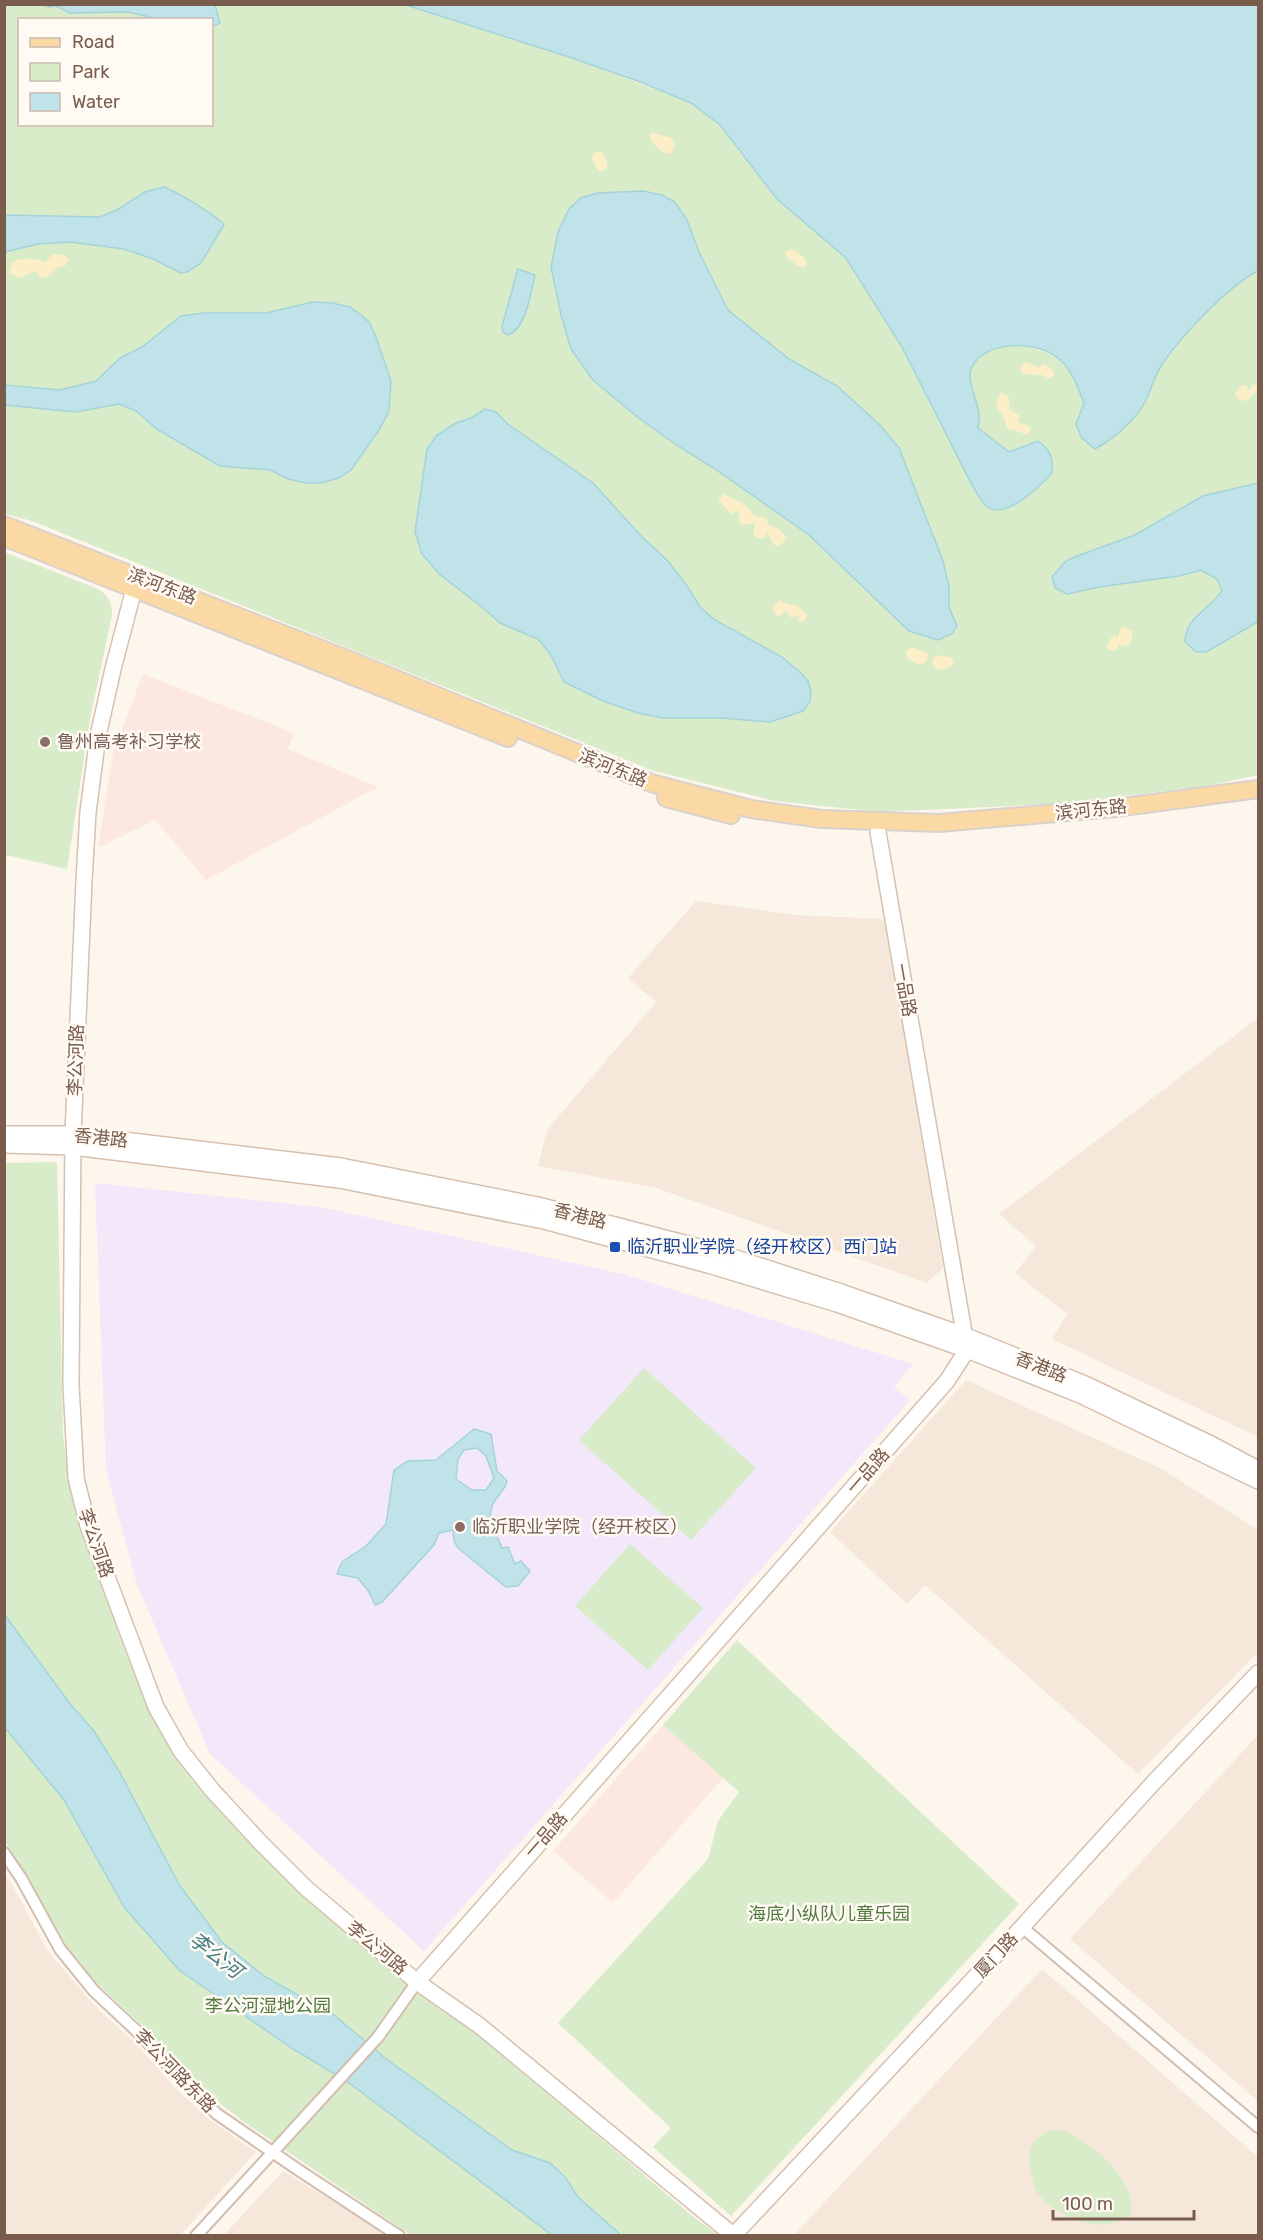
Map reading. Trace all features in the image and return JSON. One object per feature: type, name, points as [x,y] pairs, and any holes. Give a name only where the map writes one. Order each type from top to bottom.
[{"type":"main road","name":"滨河东路","points":[[4,525],[331,652],[651,783],[751,809],[822,819],[939,823],[1103,810],[1258,789]]},
{"type":"main road","name":"滨河东路","points":[[4,537],[648,793],[748,819],[816,829],[938,833],[1028,827],[1258,801]]},
{"type":"street","name":"李公河路","points":[[134,589],[98,736],[88,812],[73,1140],[71,1385],[76,1478],[88,1526],[156,1707],[181,1751],[212,1790],[306,1888],[417,1982],[480,2026],[734,2235]]},
{"type":"street","name":"一品路","points":[[417,1982],[947,1381],[966,1343],[878,832]]},
{"type":"street","name":"香港路","points":[[4,1134],[73,1140],[339,1180],[525,1216],[708,1265],[816,1297],[966,1343],[1085,1384],[1258,1469]]},
{"type":"street","name":"香港路","points":[[4,1145],[73,1140]]},
{"type":"street","name":"香港路","points":[[966,1343],[1258,1481]]},
{"type":"street","name":"厦门路","points":[[734,2235],[1155,1781],[1258,1674]]},
{"type":"street","name":"李公河路东路","points":[[4,1853],[21,1878],[60,1949],[94,1990],[217,2114],[399,2235]]},
{"type":"street","points":[[1022,1927],[1258,2127]]},
{"type":"street","points":[[196,2235],[337,2084],[378,2037],[417,1982]]},
{"type":"shaded area","points":[[143,674],[294,733],[288,749],[378,787],[206,880],[155,820],[98,848],[113,753]]},
{"type":"shaded area","points":[[696,901],[795,915],[885,919],[943,1268],[927,1283],[656,1188],[538,1166],[547,1130],[656,1002],[628,978]]},
{"type":"shaded area","points":[[1258,1018],[1258,1437],[1052,1339],[1067,1314],[1015,1273],[1036,1246],[999,1214]]},
{"type":"shaded area","name":"临沂职业学院（经开校区）","points":[[95,1183],[321,1207],[623,1274],[913,1364],[894,1387],[910,1400],[424,1951],[210,1754],[137,1585],[106,1470]]},
{"type":"shaded area","points":[[966,1380],[1162,1469],[1258,1530],[1258,1652],[1138,1774],[925,1585],[907,1604],[830,1532]]},
{"type":"shaded area","points":[[663,1725],[723,1778],[613,1903],[553,1851]]},
{"type":"shaded area","points":[[1258,1735],[1258,2101],[1070,1939]]},
{"type":"shaded area","points":[[5,1875],[47,1950],[94,2005],[136,2044],[173,2086],[210,2120],[256,2152],[180,2235],[5,2235]]},
{"type":"shaded area","points":[[1042,1969],[1258,2157],[1258,2235],[793,2236]]},
{"type":"shaded area","points":[[283,2171],[365,2221],[386,2235],[224,2235]]},
{"type":"green space","points":[[4,5],[406,5],[572,58],[691,103],[720,125],[741,154],[814,229],[846,258],[902,347],[941,426],[1009,452],[978,428],[979,414],[970,382],[970,373],[976,360],[987,352],[1000,347],[1016,346],[1032,348],[1059,360],[1069,369],[1084,403],[1076,424],[1109,442],[1144,405],[1158,371],[1179,342],[1219,300],[1258,271],[1258,775],[1207,786],[1056,804],[880,812],[775,801],[654,771],[32,521],[5,514]]},
{"type":"green space","name":"鲁州高考补习学校","points":[[4,552],[98,589],[105,594],[111,606],[112,615],[90,719],[67,869],[5,855]]},
{"type":"green space","name":"李公河湿地公园","points":[[57,1162],[63,1434],[69,1483],[80,1529],[132,1669],[160,1732],[191,1779],[244,1838],[300,1894],[423,1996],[473,2029],[691,2215],[718,2235],[410,2235],[244,2122],[190,2080],[150,2033],[88,1975],[67,1947],[5,1841],[4,1163]]},
{"type":"green space","points":[[644,1368],[756,1468],[691,1540],[579,1440]]},
{"type":"green space","points":[[630,1544],[703,1608],[648,1670],[575,1606]]},
{"type":"green space","name":"海底小纵队儿童乐园","points":[[737,1640],[1019,1904],[731,2216],[653,2147],[671,2128],[558,2023],[708,1859],[718,1821],[739,1792],[663,1725]]},
{"type":"green space","points":[[1052,2130],[1068,2132],[1102,2156],[1128,2190],[1131,2214],[1121,2221],[1109,2224],[1084,2222],[1060,2212],[1040,2196],[1030,2167],[1030,2153],[1038,2138]]},
{"type":"sand","points":[[653,133],[672,138],[675,146],[671,154],[654,145],[649,135]]},
{"type":"sand","points":[[600,151],[608,166],[602,172],[598,170],[592,159],[593,154]]},
{"type":"sand","points":[[790,249],[804,259],[807,263],[805,267],[799,267],[786,256],[785,252]]},
{"type":"sand","points":[[62,254],[69,259],[65,266],[58,267],[49,276],[41,278],[35,271],[20,278],[9,273],[12,262],[16,260],[29,259],[45,262],[52,255]]},
{"type":"sand","points":[[1026,362],[1040,368],[1043,364],[1047,365],[1054,371],[1054,376],[1050,379],[1042,375],[1024,374],[1020,370]]},
{"type":"sand","points":[[1254,383],[1258,389],[1248,400],[1240,401],[1235,394],[1241,385],[1246,385],[1249,390]]},
{"type":"sand","points":[[1001,392],[1009,399],[1009,409],[1020,416],[1017,422],[1031,429],[1028,434],[1009,430],[996,403]]},
{"type":"sand","points":[[724,494],[744,505],[754,516],[766,518],[770,526],[779,529],[787,539],[779,546],[774,545],[766,531],[766,538],[758,538],[753,534],[755,523],[743,525],[739,522],[739,510],[731,514],[718,499]]},
{"type":"sand","points":[[780,600],[787,604],[797,605],[807,614],[806,620],[799,622],[798,616],[791,618],[785,610],[778,616],[773,611],[773,606]]},
{"type":"sand","points":[[1125,626],[1133,632],[1131,643],[1126,646],[1118,645],[1115,651],[1108,650],[1110,639],[1118,637],[1120,629]]},
{"type":"sand","points":[[912,647],[928,653],[927,661],[918,664],[906,656],[906,651]]},
{"type":"sand","points":[[939,655],[952,658],[954,661],[952,666],[941,670],[936,669],[932,664],[933,658]]},
{"type":"water","points":[[43,5],[215,5],[220,23],[213,24],[213,18],[155,18],[128,12],[70,13],[56,6]]},
{"type":"water","points":[[406,5],[1258,5],[1258,271],[1219,300],[1191,329],[1160,368],[1136,416],[1116,435],[1095,449],[1081,437],[1076,424],[1084,403],[1073,377],[1061,360],[1034,347],[1007,346],[984,354],[975,362],[970,373],[970,382],[979,414],[978,428],[1009,452],[1038,441],[1048,451],[1052,463],[1052,473],[1030,494],[1011,506],[993,509],[983,503],[972,485],[902,347],[846,258],[777,199],[720,125],[691,103],[640,82]]},
{"type":"water","points":[[164,187],[205,210],[224,225],[201,263],[187,272],[181,273],[153,259],[124,249],[70,242],[38,244],[5,252],[5,215],[99,217],[117,210],[145,192]]},
{"type":"water","points":[[643,191],[662,195],[675,202],[687,220],[699,252],[728,310],[789,359],[837,386],[879,424],[899,448],[943,561],[949,587],[949,607],[957,626],[952,634],[938,640],[909,631],[809,535],[636,416],[593,380],[571,349],[551,267],[558,232],[569,209],[581,198],[597,193]]},
{"type":"water","points":[[518,269],[535,275],[523,318],[514,331],[508,335],[503,332],[502,326]]},
{"type":"water","points":[[313,302],[350,307],[369,322],[391,381],[389,411],[379,430],[351,470],[339,478],[321,483],[306,483],[288,479],[270,470],[220,466],[158,430],[136,411],[119,404],[76,412],[5,405],[5,385],[60,390],[96,381],[120,358],[142,347],[181,316],[203,313],[266,313]]},
{"type":"water","points":[[485,409],[496,412],[509,425],[593,483],[642,537],[668,561],[700,607],[715,620],[782,657],[800,672],[808,681],[811,692],[810,701],[803,711],[770,722],[721,718],[663,718],[638,713],[603,701],[564,682],[551,655],[538,639],[500,623],[439,574],[422,554],[415,532],[427,449],[437,435]]},
{"type":"water","points":[[1258,483],[1258,618],[1256,623],[1206,652],[1196,652],[1185,642],[1186,633],[1194,619],[1222,590],[1217,579],[1201,570],[1179,576],[1099,587],[1067,594],[1055,588],[1052,577],[1066,561],[1135,535],[1203,496]]},
{"type":"water","points":[[474,1429],[491,1434],[497,1471],[507,1481],[494,1502],[491,1513],[492,1525],[502,1548],[508,1547],[515,1564],[521,1561],[530,1571],[518,1586],[506,1587],[458,1548],[454,1541],[453,1530],[439,1533],[434,1545],[382,1602],[375,1605],[369,1592],[358,1578],[337,1574],[342,1562],[366,1546],[386,1524],[394,1470],[408,1461],[436,1460]],"holes":[[[477,1448],[486,1456],[494,1478],[486,1490],[472,1490],[456,1479],[458,1459],[464,1450]]]},
{"type":"water","name":"李公河","points":[[4,1614],[71,1705],[94,1731],[119,1771],[180,1886],[222,1942],[264,1976],[334,2015],[385,2058],[512,2150],[550,2163],[565,2177],[578,2197],[621,2235],[552,2235],[345,2080],[293,2049],[179,1970],[124,1907],[64,1800],[5,1728]]},
{"type":"place","name":"鲁州高考补习学校","points":[[45,742]]},
{"type":"place","name":"临沂职业学院（经开校区）西门站","points":[[615,1247]]},
{"type":"place","name":"临沂职业学院（经开校区）","points":[[460,1527]]}]
